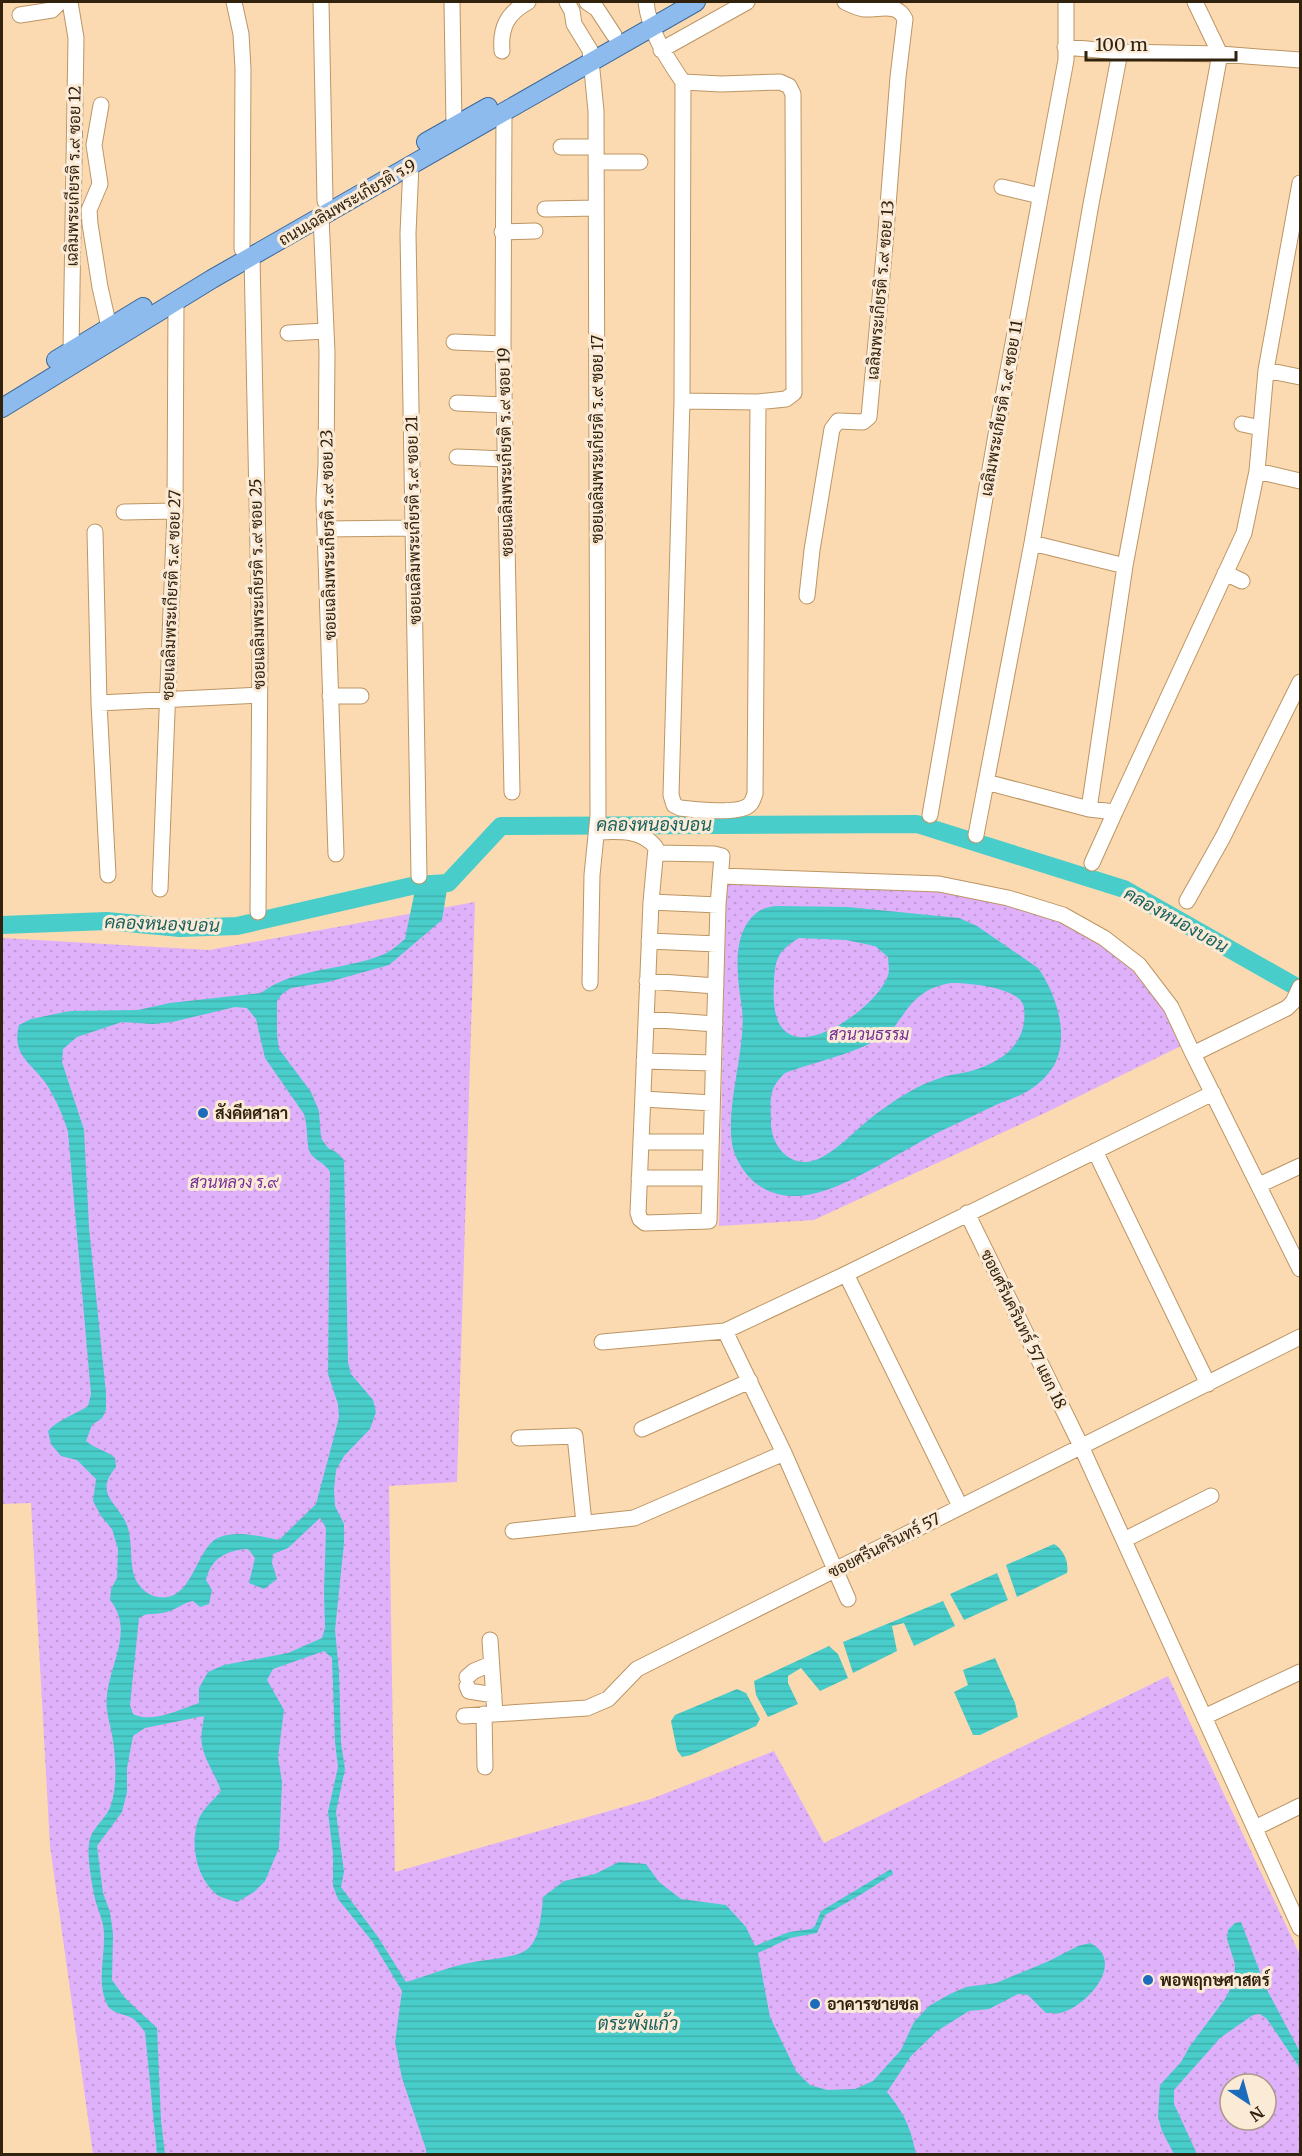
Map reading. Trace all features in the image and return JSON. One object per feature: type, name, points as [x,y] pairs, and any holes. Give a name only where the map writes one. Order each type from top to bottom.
[{"type":"main road","name":"ถนนเฉลิมพระเกียรติ ร.9","points":[[2,394],[109,327],[247,253],[323,209],[454,125],[590,56],[614,35],[675,2]]},
{"type":"main road","name":"ถนนเฉลิมพระเกียรติ ร.9","points":[[323,209],[411,165],[504,112],[649,15],[696,2]]},
{"type":"main road","name":"ถนนเฉลิมพระเกียรติ ร.9","points":[[2,408],[176,301],[247,253]]},
{"type":"street","points":[[20,15],[52,10],[60,2]]},
{"type":"street","name":"เฉลิมพระเกียรติ ร.๙ ซอย 12","points":[[70,2],[76,38],[71,351]]},
{"type":"street","name":"ซอยเฉลิมพระเกียรติ ร.๙ ซอย 25","points":[[234,2],[241,34],[243,69],[259,695],[258,912]]},
{"type":"street","name":"ซอยเฉลิมพระเกียรติ ร.๙ ซอย 23","points":[[321,2],[326,331],[325,529],[336,854]]},
{"type":"street","points":[[452,2],[454,125]]},
{"type":"street","points":[[502,51],[500,38],[504,24],[519,6],[528,2]]},
{"type":"street","points":[[567,2],[573,11],[574,24],[590,56]]},
{"type":"street","points":[[587,2],[597,9],[614,35]]},
{"type":"street","points":[[662,51],[747,2]]},
{"type":"street","name":"เฉลิมพระเกียรติ ร.๙ ซอย 13","points":[[807,596],[812,550],[832,429],[838,421],[864,422],[869,417],[905,19],[902,13],[894,8],[864,9],[845,2]]},
{"type":"street","name":"เฉลิมพระเกียรติ ร.๙ ซอย 11","points":[[930,815],[997,429],[1066,60],[1066,2]]},
{"type":"street","points":[[1089,810],[1125,566],[1220,54],[1195,2]]},
{"type":"street","points":[[649,15],[662,51],[683,82],[682,400],[672,801],[677,806],[688,809],[732,810],[748,806],[755,794],[758,402]]},
{"type":"street","points":[[1065,47],[1120,52],[1220,54],[1300,60]]},
{"type":"street","points":[[976,835],[1032,543],[1090,204],[1120,52]]},
{"type":"street","name":"ซอยเฉลิมพระเกียรติ ร.๙ ซอย 17","points":[[590,56],[596,103],[597,826],[592,875],[590,983]]},
{"type":"street","points":[[682,400],[758,402],[786,399],[794,393],[793,94],[789,86],[780,82],[721,84],[683,82]]},
{"type":"street","points":[[101,105],[94,145],[100,184],[90,210],[90,224],[109,327]]},
{"type":"street","name":"ซอยเฉลิมพระเกียรติ ร.๙ ซอย 19","points":[[504,112],[503,344],[512,792]]},
{"type":"street","points":[[561,147],[640,162]]},
{"type":"street","name":"ซอยเฉลิมพระเกียรติ ร.๙ ซอย 21","points":[[411,165],[408,232],[419,876]]},
{"type":"street","points":[[1092,863],[1244,533],[1257,471],[1266,370],[1300,183]]},
{"type":"street","points":[[1002,187],[1040,196]]},
{"type":"street","points":[[545,209],[596,207]]},
{"type":"street","points":[[502,232],[535,231]]},
{"type":"street","points":[[1285,268],[1300,271]]},
{"type":"street","name":"ซอยเฉลิมพระเกียรติ ร.๙ ซอย 27","points":[[160,889],[174,511],[176,301]]},
{"type":"street","points":[[288,333],[326,331]]},
{"type":"street","points":[[454,342],[503,344]]},
{"type":"street","points":[[1266,370],[1300,377]]},
{"type":"street","points":[[457,403],[504,405]]},
{"type":"street","points":[[1242,424],[1261,428]]},
{"type":"street","points":[[457,457],[505,459]]},
{"type":"street","points":[[1257,471],[1300,480]]},
{"type":"street","points":[[124,513],[174,511]]},
{"type":"street","points":[[325,529],[413,528]]},
{"type":"street","points":[[95,532],[99,703],[108,875]]},
{"type":"street","points":[[1032,543],[1125,566]]},
{"type":"street","points":[[1225,573],[1242,581]]},
{"type":"street","points":[[1187,900],[1223,837],[1300,682]]},
{"type":"street","points":[[99,703],[259,695]]},
{"type":"street","points":[[330,696],[361,696]]},
{"type":"street","points":[[986,782],[1089,810],[1115,812]]},
{"type":"street","points":[[597,826],[632,833],[651,842],[656,848],[647,981],[638,1213],[640,1219],[645,1223],[709,1221],[718,905],[723,856],[656,853]]},
{"type":"street","points":[[721,876],[939,884],[1008,898],[1063,915],[1104,938],[1139,965],[1171,1007],[1300,1269]]},
{"type":"street","points":[[651,902],[718,905]]},
{"type":"street","points":[[649,941],[717,944]]},
{"type":"street","points":[[647,981],[716,986]]},
{"type":"street","points":[[1193,1054],[1278,1013],[1293,1002],[1300,987]]},
{"type":"street","points":[[646,1019],[715,1024]]},
{"type":"street","points":[[644,1061],[713,1063]]},
{"type":"street","points":[[602,1342],[725,1331],[846,1274],[1213,1093]]},
{"type":"street","points":[[643,1099],[712,1103]]},
{"type":"street","points":[[641,1142],[711,1142]]},
{"type":"street","points":[[1095,1151],[1208,1384]]},
{"type":"street","points":[[1259,1185],[1300,1166]]},
{"type":"street","points":[[639,1178],[710,1178]]},
{"type":"street","name":"ซอยศรีนครินทร์ 57 แยก 18","points":[[968,1213],[1081,1446],[1300,1928]]},
{"type":"street","points":[[846,1274],[960,1506]]},
{"type":"street","points":[[725,1331],[784,1453],[848,1599]]},
{"type":"street","name":"ซอยศรีนครินทร์ 57","points":[[464,1716],[587,1708],[608,1699],[637,1669],[1300,1337]]},
{"type":"street","points":[[642,1430],[750,1381]]},
{"type":"street","points":[[519,1438],[575,1436],[584,1523]]},
{"type":"street","points":[[513,1531],[634,1518],[784,1453]]},
{"type":"street","points":[[1124,1540],[1211,1496]]},
{"type":"street","points":[[485,1767],[494,1695],[490,1640]]},
{"type":"street","points":[[491,1664],[474,1671],[467,1682],[469,1691],[494,1695]]},
{"type":"street","points":[[1204,1717],[1300,1671]]},
{"type":"street","points":[[1255,1828],[1300,1806]]},
{"type":"green space","name":"สวนวนธรรม","points":[[726,884],[939,890],[1005,903],[1061,919],[1101,942],[1136,968],[1167,1007],[1185,1044],[1045,1113],[814,1220],[719,1226]]},
{"type":"green space","name":"สวนหลวง ร.๙","points":[[475,902],[457,1482],[389,1486],[395,1872],[651,1799],[774,1751],[824,1843],[1168,1676],[1300,1955],[1300,2154],[93,2154],[50,1846],[31,1503],[2,1504],[2,938],[209,950]]},
{"type":"water","name":"ตระพังแก้ว","points":[[448,883],[442,920],[389,965],[328,982],[291,988],[277,1001],[279,1049],[311,1092],[319,1111],[321,1138],[328,1148],[344,1160],[348,1362],[351,1374],[373,1400],[376,1412],[370,1429],[344,1456],[336,1470],[334,1489],[335,1506],[344,1524],[335,1630],[339,1671],[341,1743],[345,1769],[336,1812],[344,1872],[341,1887],[378,1937],[406,1982],[461,1965],[525,1951],[537,1934],[543,1897],[564,1881],[595,1874],[619,1862],[646,1864],[659,1882],[681,1899],[726,1905],[746,1927],[755,1946],[789,1932],[811,1929],[815,1926],[821,1911],[891,1869],[893,1874],[825,1915],[817,1933],[790,1938],[758,1953],[770,2017],[796,2071],[810,2085],[827,2090],[855,2089],[873,2081],[901,2050],[914,2022],[929,2006],[950,1994],[966,1987],[996,1983],[1078,1946],[1090,1943],[1100,1951],[1105,1961],[1099,1982],[1091,1993],[1071,2009],[1058,2013],[1046,2013],[1028,1995],[1018,1994],[989,2009],[969,2011],[937,2031],[911,2056],[887,2092],[906,2121],[916,2154],[426,2154],[402,2078],[395,2042],[402,1991],[372,1941],[338,1899],[333,1886],[333,1854],[328,1812],[338,1767],[332,1658],[324,1651],[273,1669],[267,1680],[284,1710],[278,1757],[282,1782],[279,1848],[265,1881],[254,1892],[237,1902],[223,1898],[209,1887],[196,1860],[195,1840],[198,1821],[221,1791],[202,1745],[204,1716],[145,1728],[133,1736],[127,1768],[127,1792],[122,1812],[97,1846],[103,1893],[110,1912],[113,1934],[112,1980],[125,1998],[157,2028],[161,2120],[165,2154],[157,2154],[145,2032],[132,2018],[110,2009],[103,1994],[104,1930],[95,1899],[89,1857],[90,1838],[109,1810],[115,1782],[115,1756],[107,1710],[107,1696],[121,1627],[118,1613],[110,1600],[111,1589],[117,1578],[118,1549],[112,1529],[101,1516],[93,1501],[96,1479],[77,1460],[61,1456],[51,1444],[48,1431],[62,1420],[88,1406],[91,1394],[68,1132],[47,1085],[21,1052],[17,1036],[19,1025],[31,1019],[70,1011],[138,1010],[170,1003],[261,993],[289,978],[382,955],[405,939],[416,885]],"holes":[[[235,1007],[247,1008],[256,1019],[265,1058],[304,1114],[309,1150],[330,1172],[328,1374],[338,1404],[339,1418],[316,1504],[279,1540],[242,1534],[220,1537],[212,1542],[205,1551],[187,1583],[179,1591],[170,1597],[158,1597],[145,1591],[135,1578],[128,1527],[108,1494],[107,1482],[116,1467],[115,1458],[86,1441],[92,1425],[102,1418],[106,1410],[106,1393],[89,1227],[84,1130],[62,1062],[63,1049],[77,1037],[122,1022],[153,1024],[172,1022]],[[320,1518],[326,1528],[325,1628],[322,1638],[288,1653],[224,1665],[208,1672],[199,1688],[199,1703],[157,1716],[141,1717],[133,1714],[130,1705],[139,1618],[147,1614],[166,1612],[193,1601],[200,1607],[209,1604],[212,1590],[206,1580],[208,1572],[216,1561],[233,1551],[248,1549],[255,1558],[249,1583],[264,1589],[277,1579],[272,1563],[273,1554],[288,1548]]]},
{"type":"water","points":[[774,906],[848,907],[959,918],[977,926],[1038,968],[1045,978],[1059,1016],[1061,1030],[1061,1043],[1053,1067],[1040,1082],[1019,1096],[941,1131],[848,1181],[809,1195],[783,1195],[766,1190],[752,1180],[740,1166],[732,1142],[731,1124],[743,1026],[738,970],[739,943],[749,920],[759,911]],"holes":[[[799,938],[846,940],[875,946],[888,957],[889,968],[882,986],[859,1011],[827,1031],[797,1037],[785,1031],[778,1021],[775,1008],[774,974],[782,951]],[[951,983],[993,988],[1014,995],[1021,1001],[1024,1008],[1022,1032],[1011,1050],[982,1067],[944,1077],[908,1092],[872,1117],[824,1156],[806,1162],[786,1155],[777,1144],[772,1130],[771,1095],[779,1079],[785,1073],[852,1051],[877,1040],[892,1029],[923,993]]]},
{"type":"water","points":[[1054,1544],[1065,1557],[1067,1573],[1017,1597],[1006,1565]]},
{"type":"water","points":[[997,1573],[1008,1600],[964,1620],[950,1594]]},
{"type":"water","points":[[943,1601],[955,1626],[914,1646],[904,1623],[892,1626],[897,1651],[853,1673],[843,1642]]},
{"type":"water","points":[[829,1646],[838,1654],[848,1678],[820,1691],[801,1668],[788,1676],[788,1683],[798,1704],[768,1717],[756,1695],[754,1681]]},
{"type":"water","points":[[995,1658],[1015,1703],[1018,1717],[980,1735],[973,1735],[954,1692],[968,1685],[963,1670]]},
{"type":"water","points":[[737,1689],[746,1693],[760,1719],[756,1726],[682,1757],[677,1750],[671,1721],[675,1715]]},
{"type":"water","points":[[1241,1922],[1266,1988],[1300,2052],[1300,2068],[1267,2019],[1260,2014],[1253,2015],[1220,2038],[1174,2090],[1174,2104],[1197,2154],[1174,2154],[1162,2131],[1158,2117],[1160,2085],[1181,2062],[1225,1999],[1234,1982],[1235,1964],[1227,1939],[1228,1930],[1235,1923]]},
{"type":"waterway","name":"คลองหนองบอน","points":[[2,925],[107,921],[180,928],[237,926],[416,885],[448,883],[501,826],[917,824],[1124,889],[1300,989]]},
{"type":"place","name":"สังคีตศาลา","points":[[203,1113]]},
{"type":"place","name":"พอพฤกษศาสตร์","points":[[1148,1980]]},
{"type":"place","name":"อาคารชายชล","points":[[815,2004]]}]
